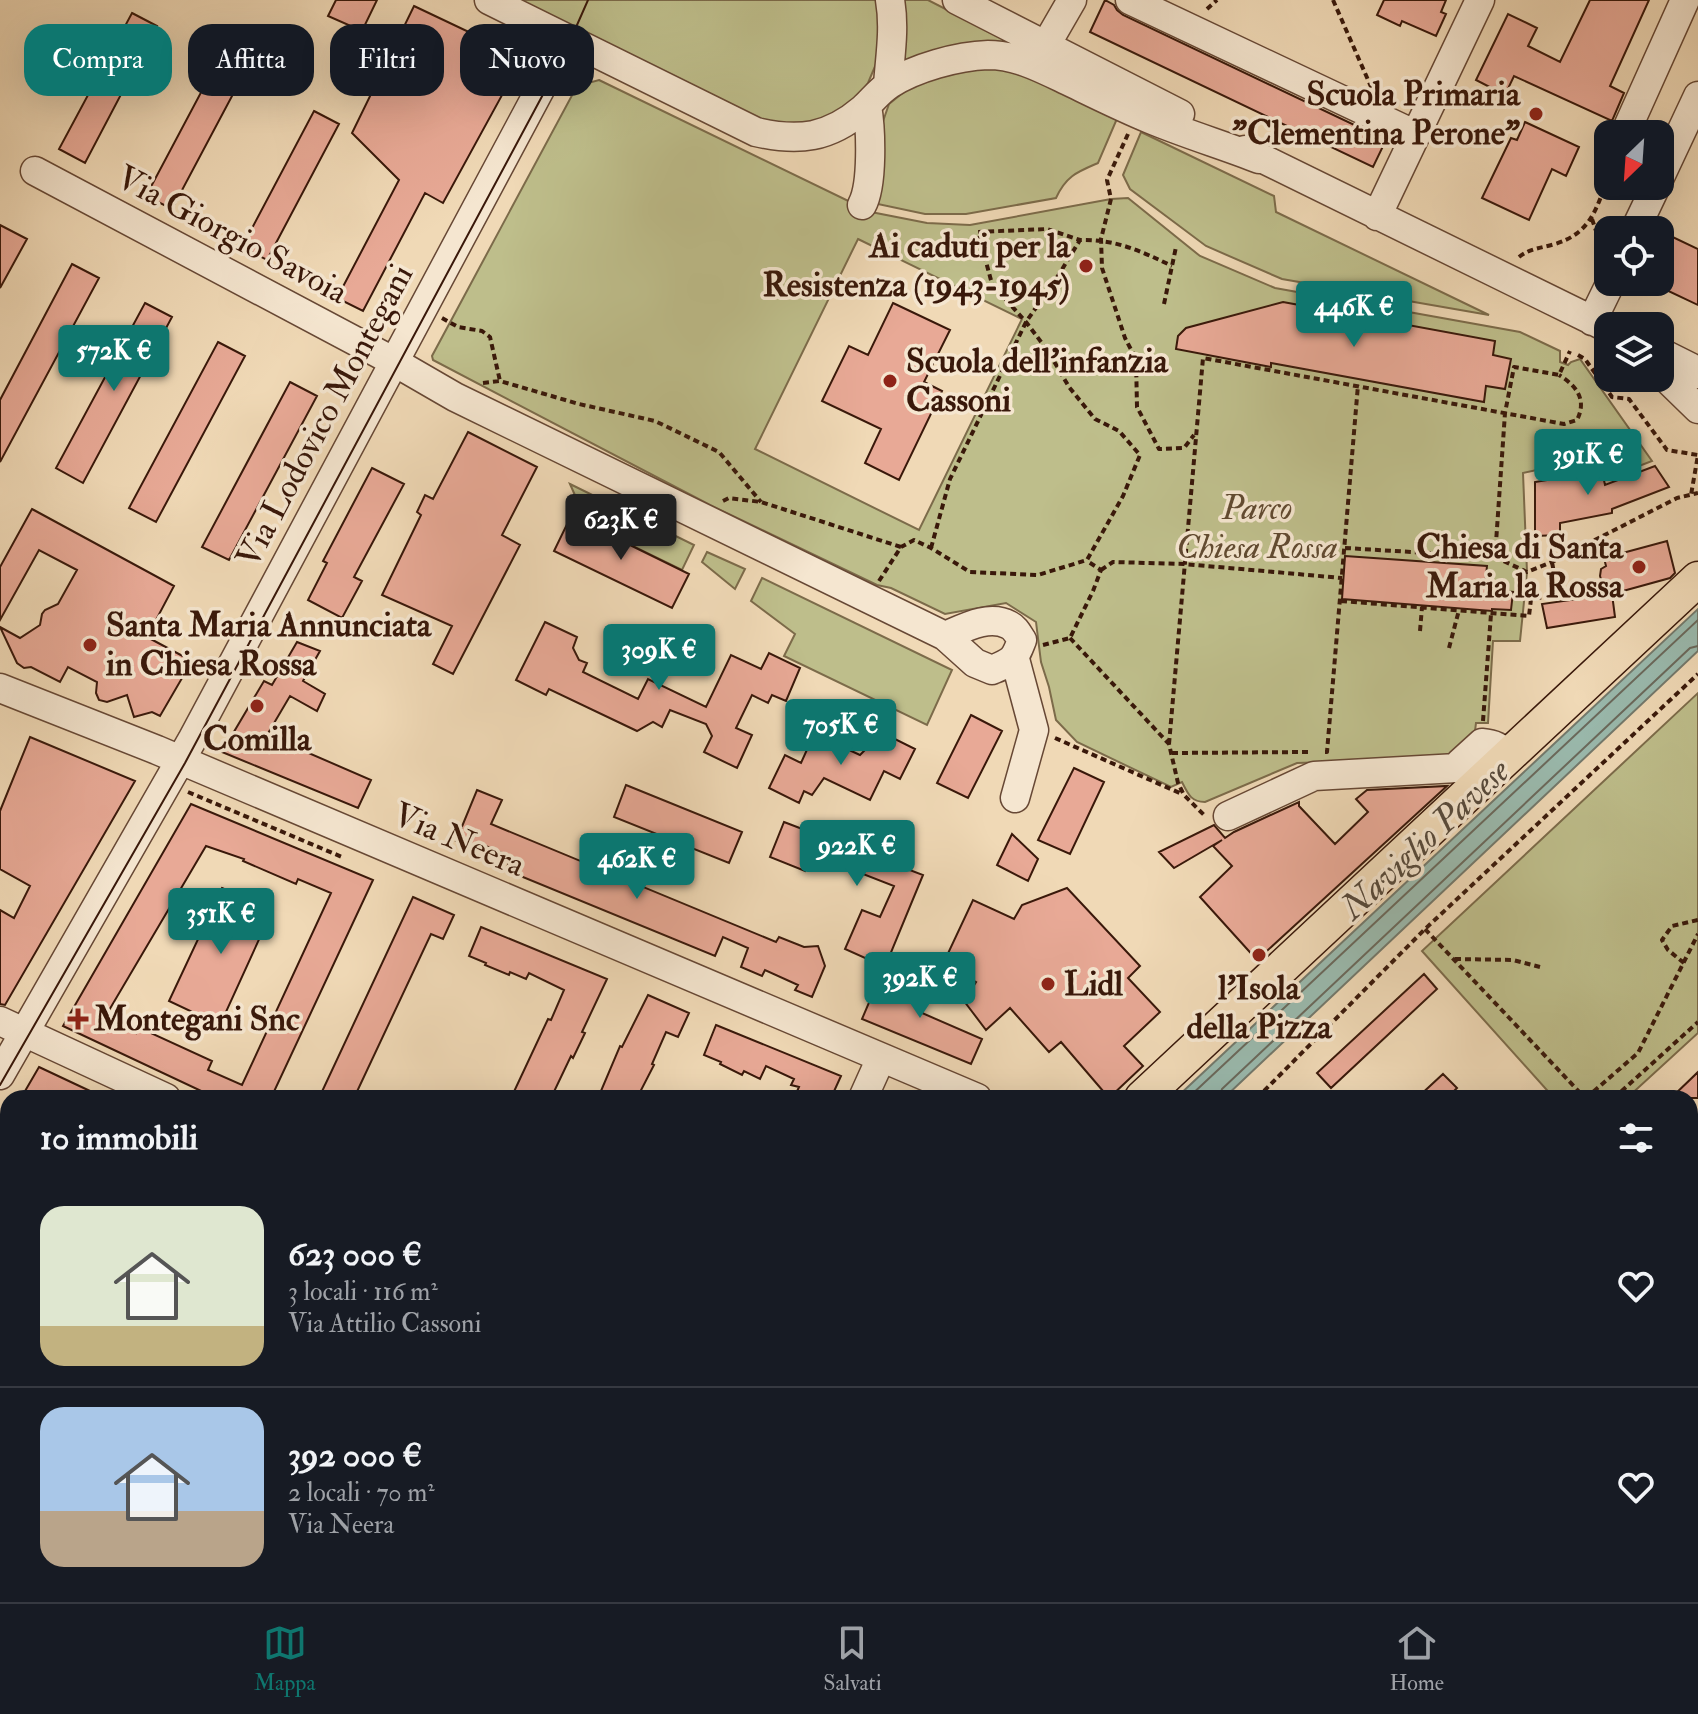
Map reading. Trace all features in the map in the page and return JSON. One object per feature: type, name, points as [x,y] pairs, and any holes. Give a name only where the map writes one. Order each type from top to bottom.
[{"type":"main road","points":[[1150,1090],[1495,750],[1698,579]]},
{"type":"street","points":[[489,0],[537,24]]},
{"type":"street","points":[[888,85],[892,38],[890,0]]},
{"type":"street","points":[[957,0],[1041,55],[1159,102],[1259,159],[1594,321]]},
{"type":"street","points":[[1041,55],[1072,0]]},
{"type":"street","points":[[1130,0],[1416,135]]},
{"type":"street","points":[[1377,216],[1480,0]]},
{"type":"street","points":[[1631,120],[1685,0]]},
{"type":"street","points":[[594,52],[756,132],[791,138],[836,128],[867,106],[888,85],[926,66],[989,55],[1015,59],[1041,55]]},
{"type":"street","name":"Via Lodovico Montegani","points":[[0,1075],[12,1026],[181,761],[536,96]]},
{"type":"street","points":[[1674,147],[1698,96]]},
{"type":"street","points":[[862,205],[868,189],[867,106]]},
{"type":"street","name":"Via Giorgio Savoia","points":[[35,171],[455,397],[945,636],[975,663],[992,670],[1018,649]]},
{"type":"street","points":[[1674,364],[1693,380]]},
{"type":"street","points":[[945,636],[995,620],[1012,625],[1034,730],[1015,798]]},
{"type":"street","name":"Via Neera","points":[[0,688],[181,761],[958,1090]]},
{"type":"street","points":[[1228,816],[1314,776],[1464,779]]},
{"type":"street","points":[[12,1026],[149,1090]]},
{"type":"street","points":[[867,1090],[881,1058]]},
{"type":"path","points":[[1333,0],[1386,121]]},
{"type":"path","points":[[1132,126],[1107,180],[1111,199],[1101,239],[1102,268],[1125,338],[1136,359],[1137,407],[1159,449],[1184,448],[1196,433]]},
{"type":"path","points":[[1519,257],[1533,249],[1557,244],[1584,228],[1592,219],[1599,200]]},
{"type":"path","points":[[1592,219],[1594,225]]},
{"type":"path","points":[[881,588],[877,585],[901,547],[914,540],[970,572],[1038,575],[1087,560],[1123,496],[1140,455],[1119,431],[1095,419],[1069,387],[1026,322],[992,284],[978,232],[1047,229],[1080,240],[1101,239],[1139,250],[1172,266]]},
{"type":"path","points":[[931,548],[950,479],[1026,322],[1080,240]]},
{"type":"path","points":[[1164,304],[1176,247]]},
{"type":"path","points":[[446,320],[458,327],[482,331],[490,337],[500,381]]},
{"type":"path","points":[[1559,375],[1570,351]]},
{"type":"path","points":[[1578,355],[1585,359],[1612,397],[1629,399],[1667,450],[1698,455],[1691,495]]},
{"type":"path","points":[[1228,816],[1205,817],[1184,795],[1169,744],[1203,358],[1358,385],[1505,413],[1564,424],[1577,420],[1582,403],[1570,382],[1559,375],[1514,367],[1505,413],[1495,557]]},
{"type":"path","points":[[477,384],[500,381],[579,404],[655,421],[719,452],[761,502]]},
{"type":"path","points":[[1172,753],[1327,752],[1358,385]]},
{"type":"path","points":[[1345,548],[1495,557],[1527,572],[1677,498],[1698,493]]},
{"type":"path","points":[[720,502],[729,498],[761,502],[901,547]]},
{"type":"path","points":[[1087,560],[1101,570]]},
{"type":"path","points":[[1018,649],[1070,638],[1101,570],[1113,562],[1184,564],[1342,578]]},
{"type":"path","points":[[1341,601],[1529,616],[1531,599],[1558,595],[1552,562]]},
{"type":"path","points":[[1420,631],[1422,607]]},
{"type":"path","points":[[1449,648],[1459,610]]},
{"type":"path","points":[[1491,613],[1495,750]]},
{"type":"path","points":[[1070,638],[1169,744]]},
{"type":"path","points":[[1265,1090],[1425,929],[1698,674]]},
{"type":"path","points":[[1034,730],[1184,795]]},
{"type":"path","points":[[1684,963],[1668,950],[1662,940],[1672,926],[1698,920]]},
{"type":"path","points":[[1425,929],[1577,1090]]},
{"type":"path","points":[[1594,1090],[1638,1053],[1698,934]]},
{"type":"path","points":[[1453,959],[1513,960],[1540,967]]},
{"type":"path","points":[[1623,1090],[1698,1022]]},
{"type":"green space","points":[[506,0],[878,0],[879,57],[859,95],[829,119],[775,127],[594,42],[594,24],[557,24]]},
{"type":"green space","points":[[901,0],[928,0],[1011,45],[904,67]]},
{"type":"green space","points":[[1021,67],[1119,114],[1098,163],[1073,176],[1056,198],[966,214],[925,214],[873,203],[881,127],[889,104],[915,83],[950,70]]},
{"type":"green space","name":"Parco Chiesa Rossa","points":[[599,80],[871,212],[927,223],[970,225],[1128,198],[1200,256],[1275,288],[1520,332],[1560,351],[1560,362],[1568,365],[1580,359],[1594,379],[1594,392],[1603,392],[1652,461],[1634,468],[1606,455],[1523,473],[1527,572],[1520,641],[1493,641],[1488,723],[1476,723],[1475,731],[1446,758],[1297,763],[1205,802],[1193,799],[1182,782],[1171,787],[1077,742],[1056,720],[1041,662],[1036,622],[1006,603],[945,614],[891,588],[877,585],[710,505],[433,360],[432,356],[572,96],[594,96],[594,81]],"holes":[[[858,239],[1022,319],[919,530],[755,449]]]},
{"type":"green space","points":[[1141,132],[1274,196],[1276,212],[1489,315],[1282,279],[1206,246],[1130,189],[1123,175]]},
{"type":"green space","points":[[570,484],[694,545],[682,570],[571,516],[578,502]]},
{"type":"green space","points":[[707,552],[745,569],[735,589],[702,562]]},
{"type":"green space","points":[[762,578],[952,670],[927,725],[784,656],[795,634],[751,601]]},
{"type":"green space","points":[[1698,693],[1698,1033],[1636,1090],[1547,1090],[1422,951]]},
{"type":"water","points":[[1698,609],[1698,651],[1232,1090],[1185,1090]]},
{"type":"building","points":[[336,0],[377,0],[365,24],[346,24],[328,16]]},
{"type":"building","points":[[1105,0],[1123,15],[1386,140],[1373,167],[1090,32]]},
{"type":"building","points":[[1384,0],[1446,0],[1441,12],[1446,14],[1436,36],[1402,21],[1400,26],[1377,15]]},
{"type":"building","points":[[1590,0],[1649,0],[1610,86],[1624,93],[1612,120],[1514,76],[1505,95],[1476,80],[1508,14],[1537,28],[1528,46],[1560,62]]},
{"type":"building","points":[[414,6],[460,28],[460,96],[502,96],[443,203],[425,193],[363,311],[337,298],[399,180],[352,133],[370,96],[444,96],[444,24],[405,24]]},
{"type":"building","points":[[132,13],[153,24],[126,24]]},
{"type":"building","points":[[87,96],[120,96],[85,163],[59,149]]},
{"type":"building","points":[[199,96],[232,96],[172,209],[146,196]]},
{"type":"building","points":[[314,111],[339,124],[267,260],[242,247]]},
{"type":"building","points":[[1525,122],[1579,147],[1566,176],[1552,169],[1529,220],[1482,198],[1511,138],[1517,140]]},
{"type":"building","points":[[0,225],[27,239],[0,288]]},
{"type":"building","points":[[1674,238],[1698,249],[1698,305],[1674,294]]},
{"type":"building","points":[[72,264],[99,278],[0,462],[0,400]]},
{"type":"building","points":[[1283,302],[1495,341],[1493,355],[1511,359],[1505,389],[1486,386],[1484,402],[1176,349],[1178,336],[1186,328]]},
{"type":"building","points":[[145,303],[172,317],[83,483],[56,468]]},
{"type":"building","points":[[893,303],[950,330],[924,382],[942,391],[899,480],[865,463],[881,429],[822,401],[849,346],[868,355]]},
{"type":"building","points":[[218,342],[245,356],[156,522],[129,508]]},
{"type":"building","points":[[290,382],[317,396],[229,560],[202,547]]},
{"type":"building","points":[[468,432],[537,467],[502,535],[520,545],[453,674],[433,664],[452,626],[382,595],[421,515],[417,512],[425,495],[433,499]]},
{"type":"building","points":[[1655,466],[1669,487],[1612,509],[1612,513],[1560,523],[1560,535],[1535,536],[1535,482],[1602,471],[1605,485]]},
{"type":"building","points":[[372,468],[404,484],[354,577],[362,581],[342,618],[308,600],[327,563],[323,561]]},
{"type":"building","points":[[32,509],[174,586],[147,637],[192,661],[160,716],[152,712],[134,717],[127,695],[107,702],[99,700],[97,682],[68,667],[60,682],[17,663],[0,627],[20,638],[40,625],[42,614],[58,604],[77,570],[39,550],[0,620],[0,567]]},
{"type":"building","points":[[571,516],[689,574],[672,608],[554,551]]},
{"type":"building","points":[[1667,541],[1675,573],[1670,578],[1612,594],[1615,617],[1547,628],[1542,604],[1606,595],[1600,576],[1601,569],[1606,566],[1604,558]]},
{"type":"building","points":[[1345,556],[1487,566],[1485,585],[1495,586],[1494,590],[1513,592],[1511,610],[1342,599]]},
{"type":"building","points":[[545,622],[577,637],[573,648],[579,660],[587,663],[583,672],[638,699],[648,679],[706,707],[731,655],[761,669],[769,653],[800,668],[786,701],[772,695],[768,703],[752,695],[736,728],[752,735],[737,768],[704,752],[712,736],[706,724],[670,710],[662,727],[653,722],[637,731],[549,689],[546,695],[516,680]]},
{"type":"building","points":[[297,642],[320,651],[303,681],[325,694],[317,711],[290,696],[267,735],[371,780],[358,808],[222,752],[264,681],[272,685]]},
{"type":"building","points":[[971,715],[1002,731],[968,798],[937,783]]},
{"type":"building","points":[[814,734],[860,755],[872,740],[880,744],[885,734],[915,749],[900,779],[884,771],[870,800],[824,778],[812,795],[804,791],[799,803],[769,788],[785,755],[801,763]]},
{"type":"building","points":[[30,737],[135,781],[5,1005],[0,1004],[0,910],[14,918],[30,886],[0,869],[0,811]]},
{"type":"building","points":[[1074,768],[1104,782],[1070,854],[1038,840]]},
{"type":"building","points":[[626,785],[742,832],[729,863],[614,817]]},
{"type":"building","points":[[1447,786],[1257,960],[1200,897],[1232,866],[1213,846],[1222,840],[1174,868],[1159,852],[1214,825],[1225,838],[1299,802],[1299,806],[1335,844],[1368,812],[1356,799],[1367,790]]},
{"type":"building","points":[[477,790],[502,800],[491,824],[776,942],[779,937],[804,947],[818,946],[825,966],[812,997],[795,990],[798,985],[765,970],[762,976],[741,967],[748,948],[723,937],[715,956],[506,870],[511,857],[486,846],[483,852],[456,841]]},
{"type":"building","points":[[191,804],[373,880],[275,1090],[199,1090],[63,1026]],"holes":[[[206,846],[296,884],[298,879],[331,893],[242,1085],[208,1070],[212,1061],[138,1027],[136,1033],[105,1017]]]},
{"type":"building","points":[[784,822],[923,875],[885,967],[845,949],[862,910],[880,917],[894,886],[812,854],[805,871],[770,857]]},
{"type":"building","points":[[1012,834],[1038,859],[1028,881],[997,865]]},
{"type":"building","points":[[222,888],[272,911],[220,1025],[169,1001]]},
{"type":"building","name":"Lidl","points":[[1067,888],[1140,966],[1128,978],[1160,1012],[1124,1046],[1143,1066],[1118,1090],[1102,1090],[1061,1042],[1049,1052],[1010,1008],[986,1030],[964,1001],[976,982],[943,964],[973,900],[1014,919],[1022,905]]},
{"type":"building","points":[[413,897],[454,915],[443,939],[431,934],[358,1090],[323,1090]]},
{"type":"building","points":[[481,927],[607,979],[582,1032],[585,1033],[555,1090],[515,1090],[564,990],[529,973],[526,979],[510,972],[509,975],[469,956]]},
{"type":"building","points":[[923,968],[938,975],[922,1013],[982,1039],[971,1064],[862,1019],[876,986],[909,1001]]},
{"type":"building","points":[[1424,974],[1437,989],[1331,1088],[1317,1073]]},
{"type":"building","points":[[648,995],[689,1013],[678,1037],[666,1032],[641,1090],[601,1090]]},
{"type":"building","points":[[716,1025],[841,1076],[835,1090],[798,1090],[799,1087],[791,1085],[794,1079],[766,1066],[760,1079],[744,1071],[742,1075],[704,1055]]},
{"type":"building","points":[[39,1067],[88,1090],[26,1090]]},
{"type":"building","points":[[1698,1072],[1698,1090],[1679,1090]]},
{"type":"building","points":[[1443,1074],[1457,1088],[1455,1090],[1426,1090]]},
{"type":"tram line","points":[[0,1085],[185,763],[562,59],[588,0]]},
{"type":"place","name":"Scuola Primaria \"Clementina Perone\"","points":[[1536,114]]},
{"type":"place","name":"Ai caduti per la Resistenza (1943-1945)","points":[[1086,266]]},
{"type":"place","name":"Scuola dell'infanzia Cassoni","points":[[890,381]]},
{"type":"place","name":"Chiesa di Santa Maria la Rossa","points":[[1639,567]]},
{"type":"place","name":"Santa Maria Annunciata in Chiesa Rossa","points":[[90,645]]},
{"type":"place","name":"Comilla","points":[[257,706]]},
{"type":"place","name":"l'Isola della Pizza","points":[[1259,955]]},
{"type":"place","name":"Lidl","points":[[1048,984]]},
{"type":"place","name":"Montegani Snc","points":[[78,1019]]},
{"type":"water label","name":"Naviglio Pavese","points":[[1425,839]]}]
